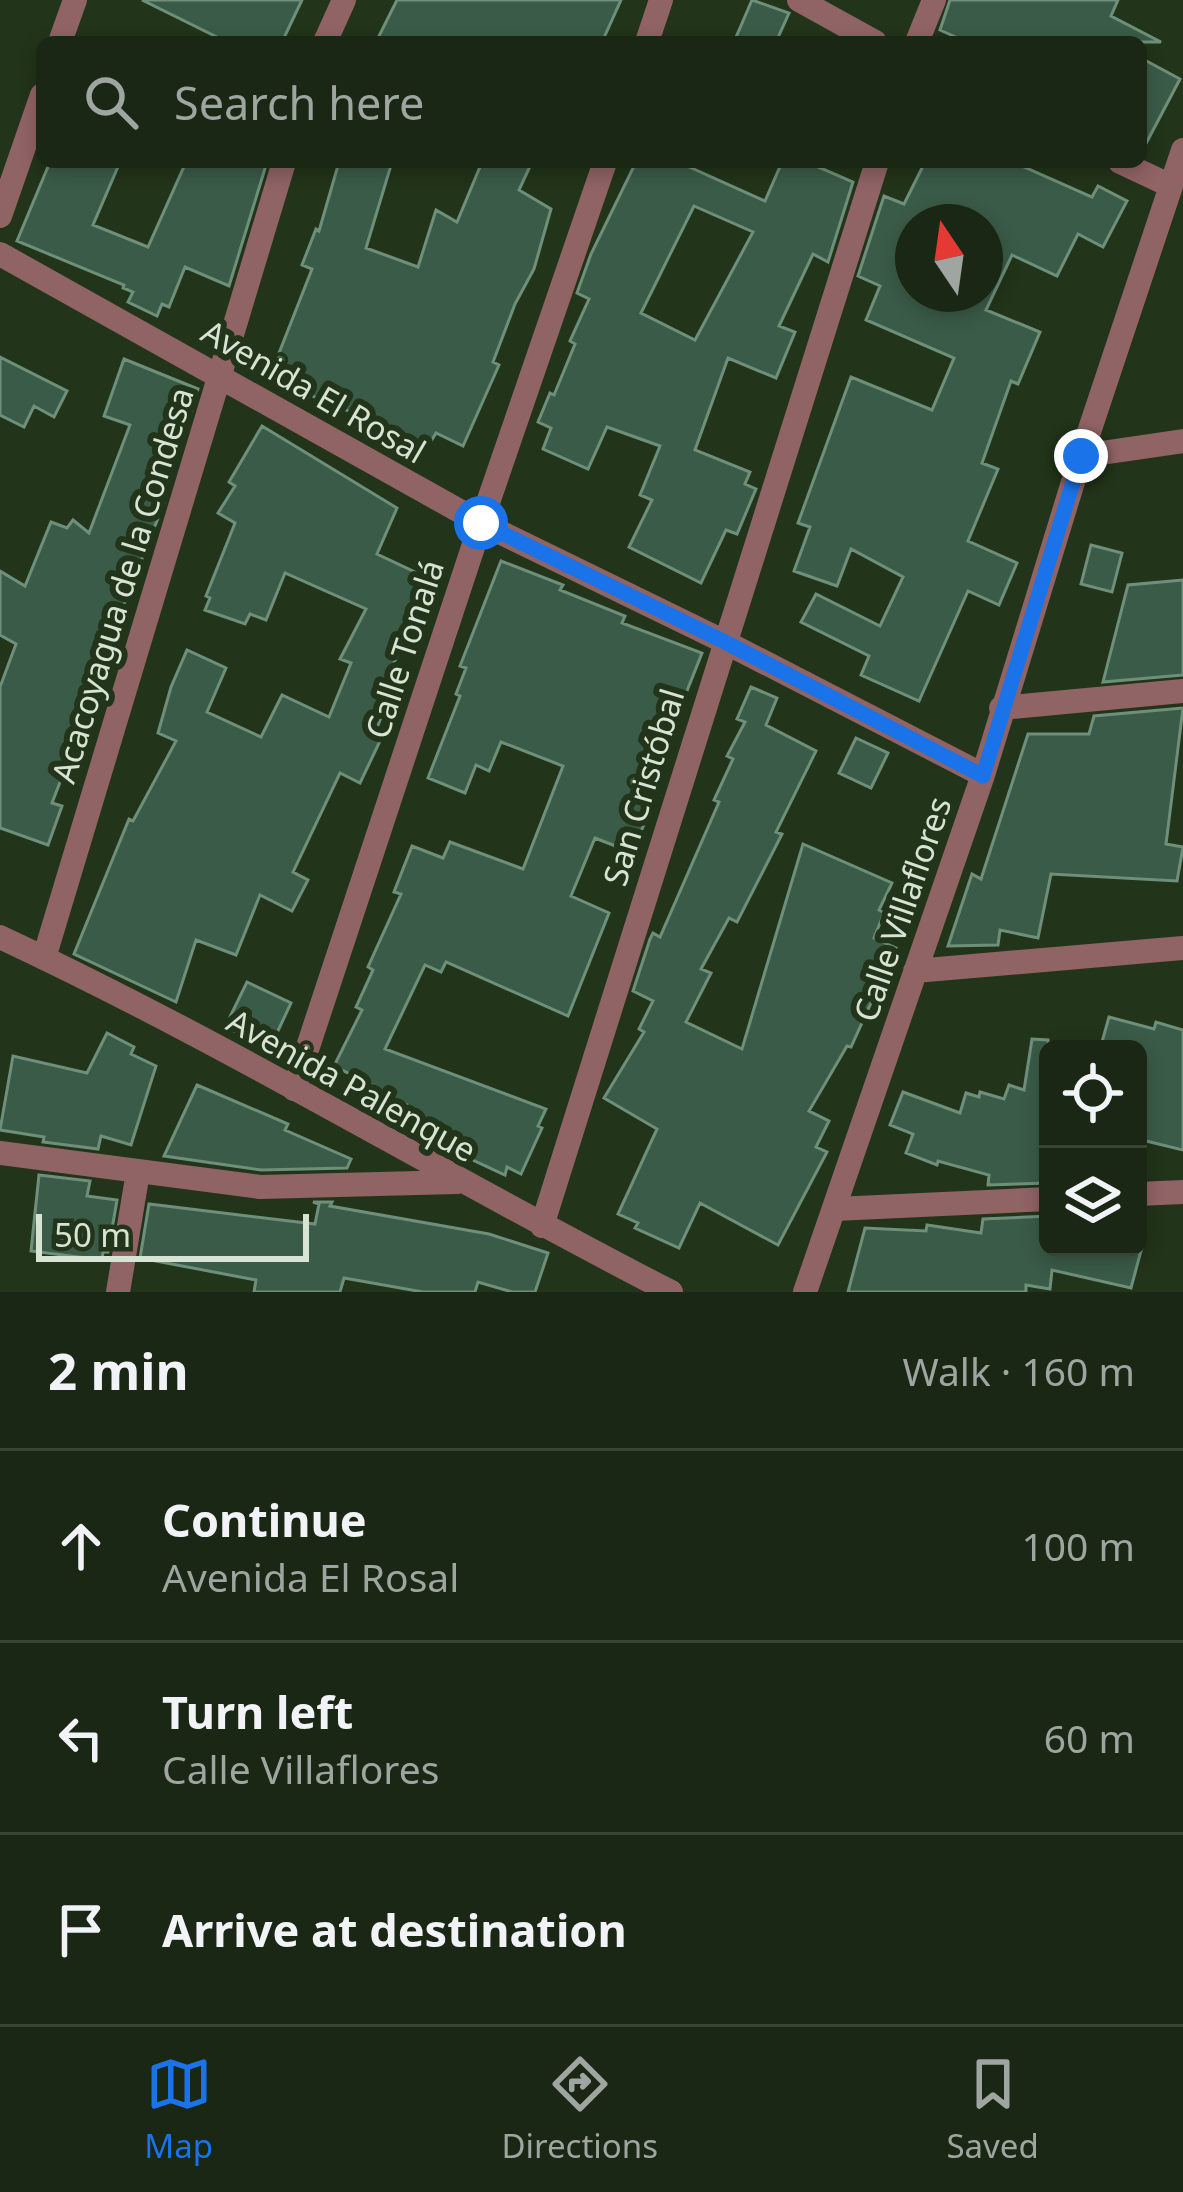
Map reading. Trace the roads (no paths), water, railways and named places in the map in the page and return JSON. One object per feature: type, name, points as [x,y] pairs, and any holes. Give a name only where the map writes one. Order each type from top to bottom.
[{"type":"street","points":[[62,36],[75,0]]},
{"type":"street","points":[[329,36],[344,0]]},
{"type":"street","points":[[649,36],[661,0]]},
{"type":"street","points":[[799,0],[864,36]]},
{"type":"street","points":[[919,36],[934,0]]},
{"type":"street","points":[[0,216],[36,112]]},
{"type":"street","name":"Calle Villaflores","points":[[805,1292],[983,776],[1081,456],[1183,150]]},
{"type":"street","name":"Acacoyagua de la Condesa","points":[[44,958],[282,168]]},
{"type":"street","name":"Calle Tonalá","points":[[294,1089],[603,168]]},
{"type":"street","name":"San Cristóbal","points":[[542,1226],[875,168]]},
{"type":"street","points":[[1133,168],[1169,185]]},
{"type":"street","name":"Avenida El Rosal","points":[[0,254],[481,523],[983,776]]},
{"type":"street","points":[[1081,456],[1183,441]]},
{"type":"street","points":[[1001,708],[1183,691]]},
{"type":"street","name":"Avenida Palenque","points":[[0,938],[294,1089],[671,1292]]},
{"type":"street","points":[[916,971],[1183,948]]},
{"type":"street","points":[[0,1153],[260,1187],[461,1182]]},
{"type":"street","points":[[118,1292],[138,1172]]},
{"type":"street","points":[[1147,1194],[1183,1192]]},
{"type":"street","points":[[835,1210],[1039,1199]]}]
